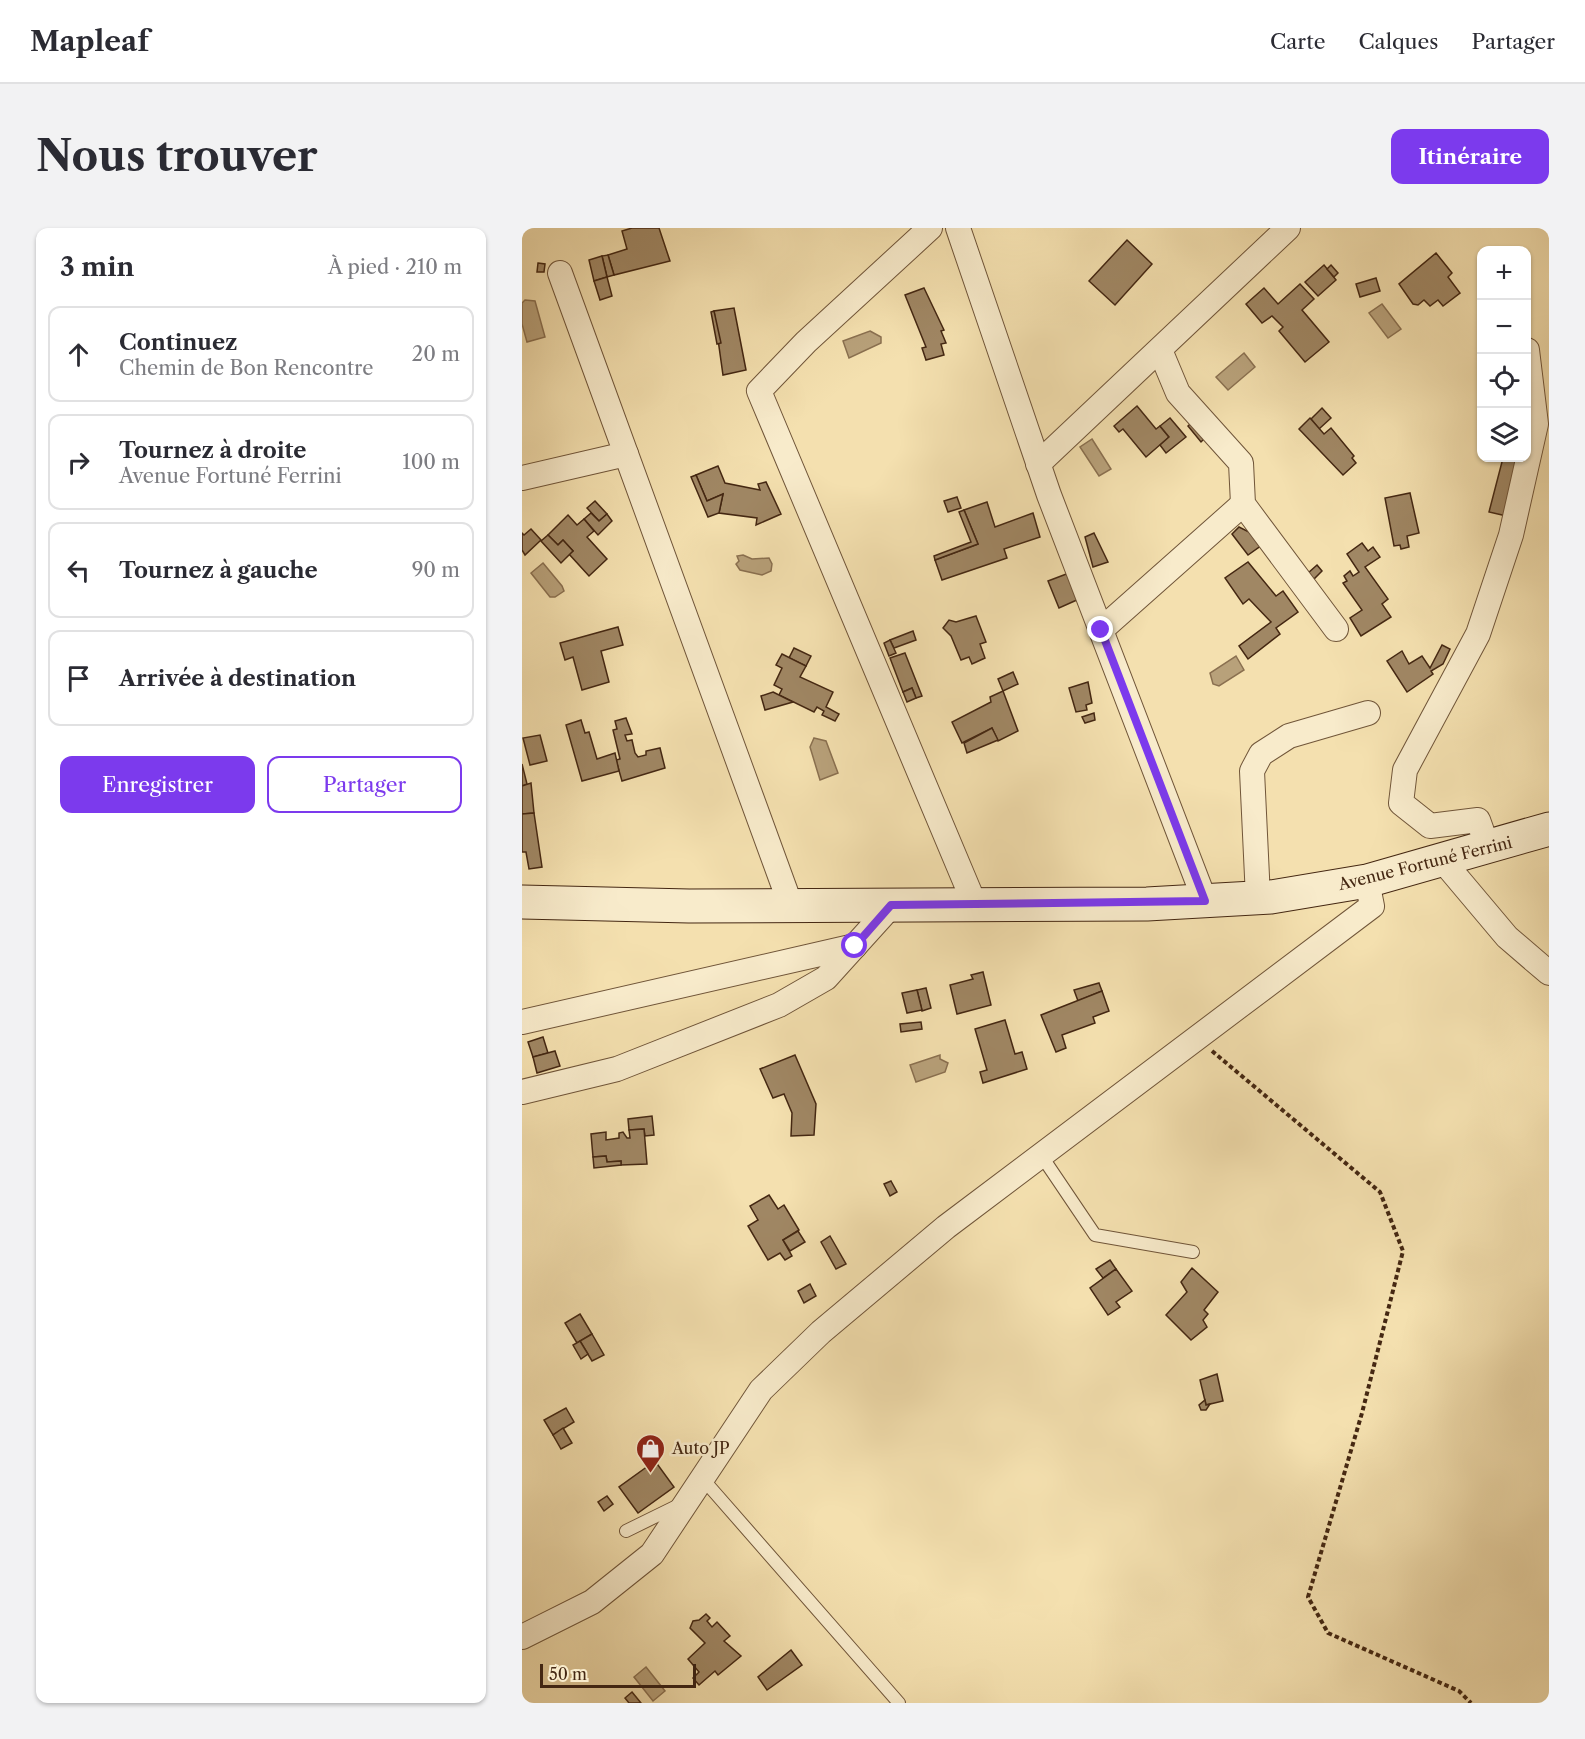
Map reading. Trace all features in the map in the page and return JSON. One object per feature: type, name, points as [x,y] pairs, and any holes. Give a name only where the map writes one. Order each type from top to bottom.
[{"type":"main road","name":"Avenue Fortuné Ferrini","points":[[522,902],[688,906],[975,905],[1258,898],[1367,881],[1549,830]]},
{"type":"main road","name":"Avenue Fortuné Ferrini","points":[[522,914],[688,906]]},
{"type":"street","points":[[958,228],[1038,464],[1205,901]]},
{"type":"street","points":[[1038,464],[1288,228]]},
{"type":"street","points":[[922,231],[806,342],[759,391],[975,905]]},
{"type":"street","points":[[560,273],[791,906]]},
{"type":"street","points":[[1160,350],[1178,393],[1241,463],[1243,504],[1336,629]]},
{"type":"street","points":[[1488,848],[1478,820],[1430,826],[1401,803],[1405,771],[1478,634],[1511,535],[1536,424],[1527,354]]},
{"type":"street","points":[[522,478],[626,454]]},
{"type":"street","points":[[1101,630],[1243,504]]},
{"type":"street","points":[[1258,898],[1252,771],[1261,754],[1289,736],[1368,713]]},
{"type":"street","points":[[1443,861],[1507,937],[1549,973]]},
{"type":"street","points":[[522,1637],[592,1602],[652,1554],[761,1390],[821,1332],[946,1227],[1372,906],[1367,881]]},
{"type":"street","points":[[522,1092],[617,1069],[779,1005],[826,978],[891,905]]},
{"type":"street","points":[[522,1022],[855,946]]},
{"type":"lane","points":[[1041,1155],[1095,1235],[1193,1252]]},
{"type":"lane","points":[[702,1478],[899,1703]]},
{"type":"lane","points":[[626,1531],[688,1500]]},
{"type":"path","points":[[1196,1038],[1380,1192],[1403,1251],[1362,1413],[1308,1597],[1328,1633],[1459,1691],[1471,1703]]},
{"type":"shaded area","points":[[525,300],[535,301],[545,337],[527,342],[522,324],[522,303]]},
{"type":"shaded area","points":[[1382,304],[1401,329],[1388,338],[1369,313]]},
{"type":"shaded area","points":[[870,331],[881,337],[881,343],[849,358],[843,341]]},
{"type":"shaded area","points":[[1244,353],[1255,367],[1228,390],[1216,377]]},
{"type":"shaded area","points":[[1092,439],[1111,469],[1099,476],[1080,447]]},
{"type":"shaded area","points":[[743,555],[752,559],[769,558],[772,564],[771,571],[762,575],[740,570],[736,564],[739,561],[737,556]]},
{"type":"shaded area","points":[[543,563],[564,591],[555,597],[550,597],[531,573]]},
{"type":"shaded area","points":[[1236,656],[1244,670],[1219,686],[1213,684],[1210,673]]},
{"type":"shaded area","points":[[814,738],[826,741],[838,773],[820,780],[810,747]]},
{"type":"shaded area","points":[[940,1055],[940,1059],[948,1063],[945,1072],[916,1082],[910,1065]]},
{"type":"shaded area","points":[[646,1667],[665,1691],[653,1701],[634,1677]]},
{"type":"building","points":[[632,228],[659,228],[670,261],[614,275],[608,255],[627,249],[622,231]]},
{"type":"building","points":[[1127,240],[1152,264],[1115,305],[1089,281]]},
{"type":"building","points":[[1436,253],[1452,273],[1448,277],[1460,293],[1443,306],[1438,300],[1430,306],[1424,300],[1418,305],[1413,304],[1399,284]]},
{"type":"building","points":[[608,255],[614,275],[607,277],[602,256]]},
{"type":"building","points":[[602,256],[607,277],[594,281],[589,260]]},
{"type":"building","points":[[538,263],[545,264],[544,272],[537,272]]},
{"type":"building","points":[[1324,265],[1336,280],[1318,296],[1305,282]]},
{"type":"building","points":[[1331,265],[1338,273],[1334,277],[1327,269]]},
{"type":"building","points":[[607,277],[612,296],[600,300],[594,281]]},
{"type":"building","points":[[1376,278],[1380,291],[1360,297],[1356,284]]},
{"type":"building","points":[[1300,284],[1314,299],[1302,310],[1329,342],[1305,362],[1279,331],[1283,327],[1272,316],[1262,323],[1246,304],[1264,288],[1278,304]]},
{"type":"building","points":[[924,288],[944,330],[941,331],[946,343],[941,344],[944,355],[926,360],[922,348],[926,347],[905,295]]},
{"type":"building","points":[[734,308],[746,370],[723,375],[714,311]]},
{"type":"building","points":[[714,311],[721,343],[717,344],[711,312]]},
{"type":"building","points":[[1137,406],[1156,429],[1160,426],[1169,437],[1146,457],[1123,429],[1119,432],[1114,426]]},
{"type":"building","points":[[1322,408],[1331,418],[1319,429],[1311,419]]},
{"type":"building","points":[[1170,418],[1186,437],[1166,453],[1160,445],[1169,437],[1160,426]]},
{"type":"building","points":[[1310,418],[1324,434],[1331,428],[1354,456],[1352,458],[1356,463],[1343,475],[1299,429]]},
{"type":"building","points":[[1191,423],[1204,439],[1201,442],[1188,426]]},
{"type":"building","points":[[1502,462],[1524,462],[1511,517],[1489,512]]},
{"type":"building","points":[[718,466],[725,483],[760,490],[758,484],[766,482],[781,514],[756,525],[757,518],[719,513],[723,494],[707,501],[696,475]]},
{"type":"building","points":[[696,475],[707,501],[723,494],[719,513],[708,517],[691,477]]},
{"type":"building","points":[[1410,493],[1419,533],[1407,536],[1409,547],[1401,549],[1400,545],[1394,546],[1385,498]]},
{"type":"building","points":[[957,497],[961,508],[948,512],[944,501]]},
{"type":"building","points":[[595,501],[607,514],[599,521],[587,508]]},
{"type":"building","points":[[987,502],[995,527],[1033,513],[1040,537],[1004,549],[1007,558],[942,580],[935,560],[978,544],[964,510]]},
{"type":"building","points":[[964,510],[978,544],[935,560],[934,556],[971,542],[959,512]]},
{"type":"building","points":[[591,513],[599,521],[607,514],[612,521],[598,535],[584,519]]},
{"type":"building","points":[[568,515],[577,525],[584,519],[594,531],[587,537],[607,559],[589,576],[569,554],[573,551],[563,540],[558,545],[548,535]]},
{"type":"building","points":[[1239,527],[1253,534],[1262,545],[1248,555],[1232,534]]},
{"type":"building","points":[[531,529],[541,540],[525,555],[522,550],[522,533],[524,535]]},
{"type":"building","points":[[1094,533],[1108,562],[1093,567],[1085,537]]},
{"type":"building","points":[[548,535],[558,545],[563,540],[573,551],[561,563],[541,541]]},
{"type":"building","points":[[1362,543],[1368,551],[1373,547],[1380,557],[1365,567],[1388,599],[1382,604],[1391,617],[1361,636],[1350,618],[1362,610],[1343,583],[1347,581],[1344,576],[1350,571],[1353,576],[1359,572],[1347,554]]},
{"type":"building","points":[[1248,562],[1276,596],[1283,591],[1298,612],[1276,628],[1280,634],[1248,659],[1239,646],[1271,622],[1249,599],[1243,604],[1225,578]]},
{"type":"building","points":[[1317,565],[1322,571],[1310,583],[1307,574]]},
{"type":"building","points":[[1069,573],[1079,599],[1059,608],[1048,581]]},
{"type":"building","points":[[976,616],[986,642],[980,644],[985,658],[972,664],[969,657],[961,660],[951,636],[943,628],[949,620],[956,622]]},
{"type":"building","points":[[618,627],[623,645],[601,651],[609,682],[582,690],[573,657],[565,660],[560,643]]},
{"type":"building","points":[[913,631],[916,640],[894,648],[890,640]]},
{"type":"building","points":[[890,640],[896,653],[889,656],[884,643]]},
{"type":"building","points":[[1442,645],[1450,649],[1443,664],[1431,671],[1433,674],[1407,692],[1387,661],[1402,651],[1409,664],[1422,656],[1430,668]]},
{"type":"building","points":[[794,648],[811,656],[806,666],[789,658]]},
{"type":"building","points":[[905,653],[922,696],[916,698],[912,688],[903,692],[890,658]]},
{"type":"building","points":[[782,654],[806,666],[800,677],[833,692],[826,707],[839,714],[835,721],[822,715],[824,711],[817,707],[814,712],[779,695],[782,689],[774,685],[782,668],[776,665]]},
{"type":"building","points":[[1013,672],[1018,684],[1003,691],[998,679]]},
{"type":"building","points":[[1088,682],[1092,703],[1086,705],[1087,710],[1076,712],[1069,688]]},
{"type":"building","points":[[912,688],[916,698],[907,702],[903,692]]},
{"type":"building","points":[[1003,691],[1018,731],[998,741],[992,728],[962,743],[952,722],[991,702],[990,697]]},
{"type":"building","points":[[773,692],[793,702],[765,710],[761,696]]},
{"type":"building","points":[[1094,713],[1095,720],[1085,723],[1082,717]]},
{"type":"building","points":[[626,718],[632,734],[625,735],[627,741],[632,740],[638,757],[646,755],[646,751],[660,748],[665,768],[622,781],[616,760],[620,759],[613,730],[617,729],[615,721]]},
{"type":"building","points":[[581,720],[585,733],[589,732],[597,759],[615,753],[619,771],[582,781],[566,725]]},
{"type":"building","points":[[992,728],[998,740],[967,753],[964,743]]},
{"type":"building","points":[[540,735],[547,761],[530,765],[523,738]]},
{"type":"building","points":[[522,764],[527,784],[522,786]]},
{"type":"building","points":[[531,783],[534,813],[522,814],[522,786]]},
{"type":"building","points":[[534,813],[542,867],[529,869],[526,852],[522,852],[522,814]]},
{"type":"building","points":[[983,972],[991,1005],[957,1014],[950,985],[973,979],[971,975]]},
{"type":"building","points":[[1099,983],[1102,991],[1078,1001],[1074,990]]},
{"type":"building","points":[[926,988],[931,1008],[922,1011],[917,990]]},
{"type":"building","points":[[917,990],[922,1010],[907,1013],[902,993]]},
{"type":"building","points":[[1102,991],[1109,1011],[1093,1017],[1095,1023],[1062,1035],[1066,1048],[1056,1052],[1041,1015]]},
{"type":"building","points":[[1005,1020],[1015,1054],[1022,1052],[1027,1069],[983,1083],[980,1072],[987,1070],[975,1029]]},
{"type":"building","points":[[921,1022],[922,1029],[901,1032],[900,1024]]},
{"type":"building","points":[[543,1037],[548,1053],[533,1057],[528,1042]]},
{"type":"building","points":[[555,1051],[560,1066],[537,1073],[533,1057]]},
{"type":"building","points":[[795,1055],[816,1104],[814,1135],[791,1136],[792,1113],[784,1094],[773,1098],[760,1069]]},
{"type":"building","points":[[652,1116],[654,1135],[645,1136],[644,1129],[629,1130],[628,1119]]},
{"type":"building","points":[[644,1129],[647,1164],[621,1165],[621,1161],[607,1162],[606,1156],[593,1157],[591,1134],[606,1132],[606,1140],[619,1138],[619,1133],[623,1132],[627,1138],[630,1138],[629,1130]]},
{"type":"building","points":[[606,1156],[607,1162],[621,1161],[621,1165],[594,1168],[593,1157]]},
{"type":"building","points":[[891,1181],[897,1192],[890,1196],[884,1184]]},
{"type":"building","points":[[769,1195],[778,1209],[784,1205],[799,1230],[783,1240],[792,1256],[785,1260],[780,1253],[768,1260],[748,1226],[758,1220],[750,1206]]},
{"type":"building","points":[[798,1231],[805,1242],[790,1251],[783,1240]]},
{"type":"building","points":[[830,1236],[846,1264],[836,1269],[821,1242]]},
{"type":"building","points":[[1110,1260],[1116,1269],[1103,1278],[1096,1269]]},
{"type":"building","points":[[1192,1268],[1218,1292],[1204,1310],[1208,1314],[1203,1320],[1207,1327],[1191,1340],[1166,1315],[1187,1292],[1181,1282]]},
{"type":"building","points":[[1116,1269],[1132,1291],[1116,1302],[1120,1307],[1108,1315],[1090,1288]]},
{"type":"building","points":[[810,1284],[816,1296],[804,1303],[798,1291]]},
{"type":"building","points":[[580,1314],[592,1334],[577,1343],[565,1323]]},
{"type":"building","points":[[592,1334],[604,1355],[592,1361],[580,1341]]},
{"type":"building","points":[[580,1341],[588,1354],[581,1359],[573,1345]]},
{"type":"building","points":[[1217,1374],[1223,1401],[1206,1405],[1200,1380]]},
{"type":"building","points":[[1205,1400],[1206,1405],[1210,1404],[1206,1410],[1201,1410],[1199,1405]]},
{"type":"building","points":[[566,1408],[574,1422],[553,1435],[544,1420]]},
{"type":"building","points":[[563,1428],[572,1443],[561,1449],[553,1435]]},
{"type":"building","name":"Auto JP","points":[[655,1461],[674,1487],[638,1513],[619,1487]]},
{"type":"building","points":[[607,1496],[613,1504],[604,1511],[598,1502]]},
{"type":"building","points":[[706,1614],[710,1618],[707,1621],[712,1627],[717,1622],[730,1636],[724,1641],[741,1656],[718,1675],[715,1671],[699,1685],[693,1678],[699,1672],[688,1659],[705,1643],[690,1628],[693,1621],[699,1620]]},
{"type":"building","points":[[791,1650],[802,1665],[767,1690],[758,1677]]},
{"type":"building","points":[[632,1692],[641,1703],[629,1703],[625,1698]]},
{"type":"place","name":"Auto JP","points":[[651,1474]]},
{"type":"route","points":[[855,946],[891,905],[1147,904],[1205,901],[1101,630]]}]
